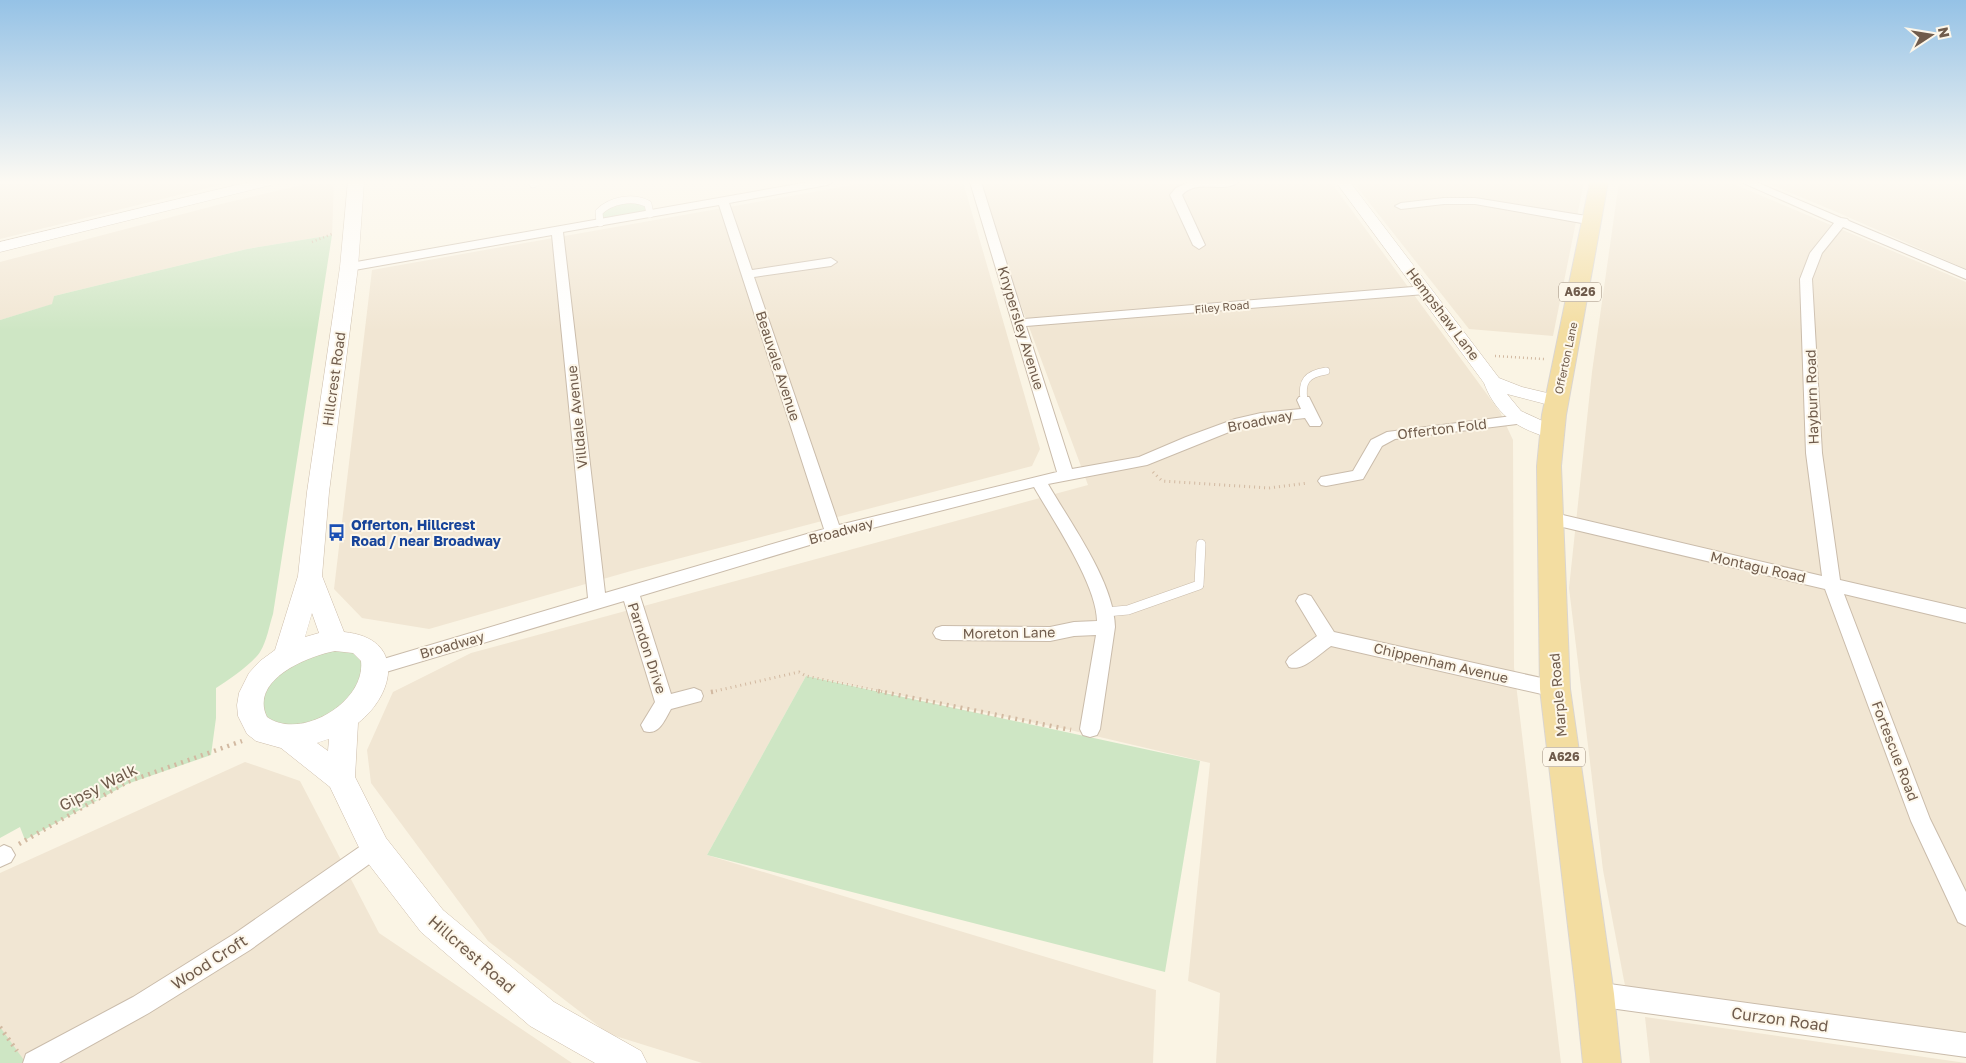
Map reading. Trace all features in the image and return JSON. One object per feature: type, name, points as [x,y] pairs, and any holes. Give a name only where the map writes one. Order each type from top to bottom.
[{"type":"main road","name":"Hillcrest Road","points":[[286,657],[310,576],[318,492],[349,267],[352,232]]},
{"type":"main road","name":"Offerton Lane","points":[[1554,416],[1591,232]]},
{"type":"main road","name":"Marple Road","points":[[1554,416],[1549,466],[1555,689],[1595,994],[1602,1063]]},
{"type":"main road","name":"Hillcrest Road","points":[[310,576],[335,641]]},
{"type":"main road","name":"Hillcrest Road","points":[[376,668],[372,656],[364,647],[351,642],[318,643],[286,657],[270,669],[257,683],[250,698],[249,712],[254,724],[277,735],[340,778],[375,848],[432,922],[542,1014],[630,1063]]},
{"type":"main road","points":[[277,735],[313,732],[344,718],[358,706],[368,693],[374,680],[376,668]]},
{"type":"main road","points":[[340,778],[344,718]]},
{"type":"street","points":[[0,248],[61,232]]},
{"type":"street","points":[[349,267],[548,232]]},
{"type":"street","name":"Villdale Avenue","points":[[557,232],[596,603]]},
{"type":"street","name":"Beauvale Avenue","points":[[733,232],[833,532]]},
{"type":"street","name":"Knypersley Avenue","points":[[992,232],[1066,475]]},
{"type":"street","points":[[1193,232],[1199,245]]},
{"type":"street","name":"Hempshaw Lane","points":[[1381,232],[1493,382],[1496,394],[1520,420],[1554,416]]},
{"type":"street","name":"Hayburn Road","points":[[1832,584],[1814,453],[1806,280],[1812,259],[1822,243],[1833,232]]},
{"type":"street","points":[[1867,232],[1966,275]]},
{"type":"street","points":[[748,274],[831,262]]},
{"type":"street","name":"Filey Road","points":[[1020,322],[1425,290]]},
{"type":"street","points":[[1493,382],[1516,392],[1554,416]]},
{"type":"street","name":"Broadway","points":[[376,668],[833,532],[1038,481],[1142,461],[1235,424],[1261,418],[1309,412]]},
{"type":"street","name":"Offerton Fold","points":[[1326,481],[1358,475],[1376,443],[1392,435],[1520,420]]},
{"type":"street","points":[[1038,481],[1097,583],[1106,619],[1090,729]]},
{"type":"street","name":"Montagu Road","points":[[1550,518],[1966,616]]},
{"type":"street","name":"Fortescue Road","points":[[1832,584],[1922,821],[1966,915]]},
{"type":"street","name":"Parndon Drive","points":[[630,593],[665,703]]},
{"type":"street","points":[[1295,662],[1328,638],[1305,601]]},
{"type":"street","name":"Moreton Lane","points":[[942,633],[1024,635],[1106,619]]},
{"type":"street","name":"Chippenham Avenue","points":[[1328,638],[1555,689]]},
{"type":"street","name":"Parndon Drive","points":[[650,725],[665,703],[694,696]]},
{"type":"street","name":"Wood Croft","points":[[28,1059],[141,1005],[233,947],[375,848]]},
{"type":"street","name":"Curzon Road","points":[[1595,994],[1966,1045]]},
{"type":"lane","points":[[1309,412],[1302,387],[1306,377],[1313,373],[1326,371]]},
{"type":"lane","points":[[1106,619],[1199,584],[1201,544]]},
{"type":"path","points":[[1472,354],[1566,360]]},
{"type":"path","points":[[1142,461],[1162,481],[1269,488],[1326,481]]},
{"type":"path","points":[[694,696],[799,672],[806,676],[1070,730],[1090,729]]},
{"type":"path","name":"Gipsy Walk","points":[[2,856],[22,841],[127,782],[277,735]]},
{"type":"path","points":[[0,1028],[28,1059]]},
{"type":"shaded area","points":[[0,232],[30,232],[0,239]]},
{"type":"shaded area","points":[[116,232],[332,232],[332,235],[247,249],[54,296],[53,304],[0,320],[0,262]]},
{"type":"shaded area","points":[[589,232],[977,232],[1040,449],[1032,466],[631,571],[429,629],[362,618],[334,589],[372,270]]},
{"type":"shaded area","points":[[994,232],[1367,232],[1500,412],[1513,440],[1514,667],[1561,1063],[1216,1063],[1220,993],[1188,981],[1210,763],[1070,730],[806,676],[707,855],[1156,990],[1153,1063],[702,1063],[609,1034],[488,941],[371,783],[367,750],[393,692],[471,653],[1088,485]]},
{"type":"shaded area","points":[[1392,232],[1574,232],[1553,336],[1469,329]]},
{"type":"shaded area","points":[[1612,232],[1847,232],[1966,282],[1966,1032],[1626,991],[1603,870],[1569,588],[1592,372]]},
{"type":"shaded area","points":[[1881,232],[1966,232],[1966,269]]},
{"type":"shaded area","points":[[245,762],[300,781],[379,933],[572,1063],[0,1063],[0,873]]},
{"type":"shaded area","points":[[1645,1017],[1966,1063],[1650,1063]]},
{"type":"green space","points":[[332,235],[273,614],[266,638],[257,656],[216,688],[216,718],[211,755],[127,784],[25,840],[20,827],[0,838],[0,320],[52,304],[54,296],[247,249]]},
{"type":"green space","points":[[364,647],[358,706],[276,736],[250,698],[286,657]]},
{"type":"green space","points":[[806,676],[1200,761],[1165,972],[707,855]]},
{"type":"green space","points":[[0,1027],[26,1063],[0,1063]]},
{"type":"place","name":"Offerton, Hillcrest Road / near Broadway","points":[[337,533]]}]
